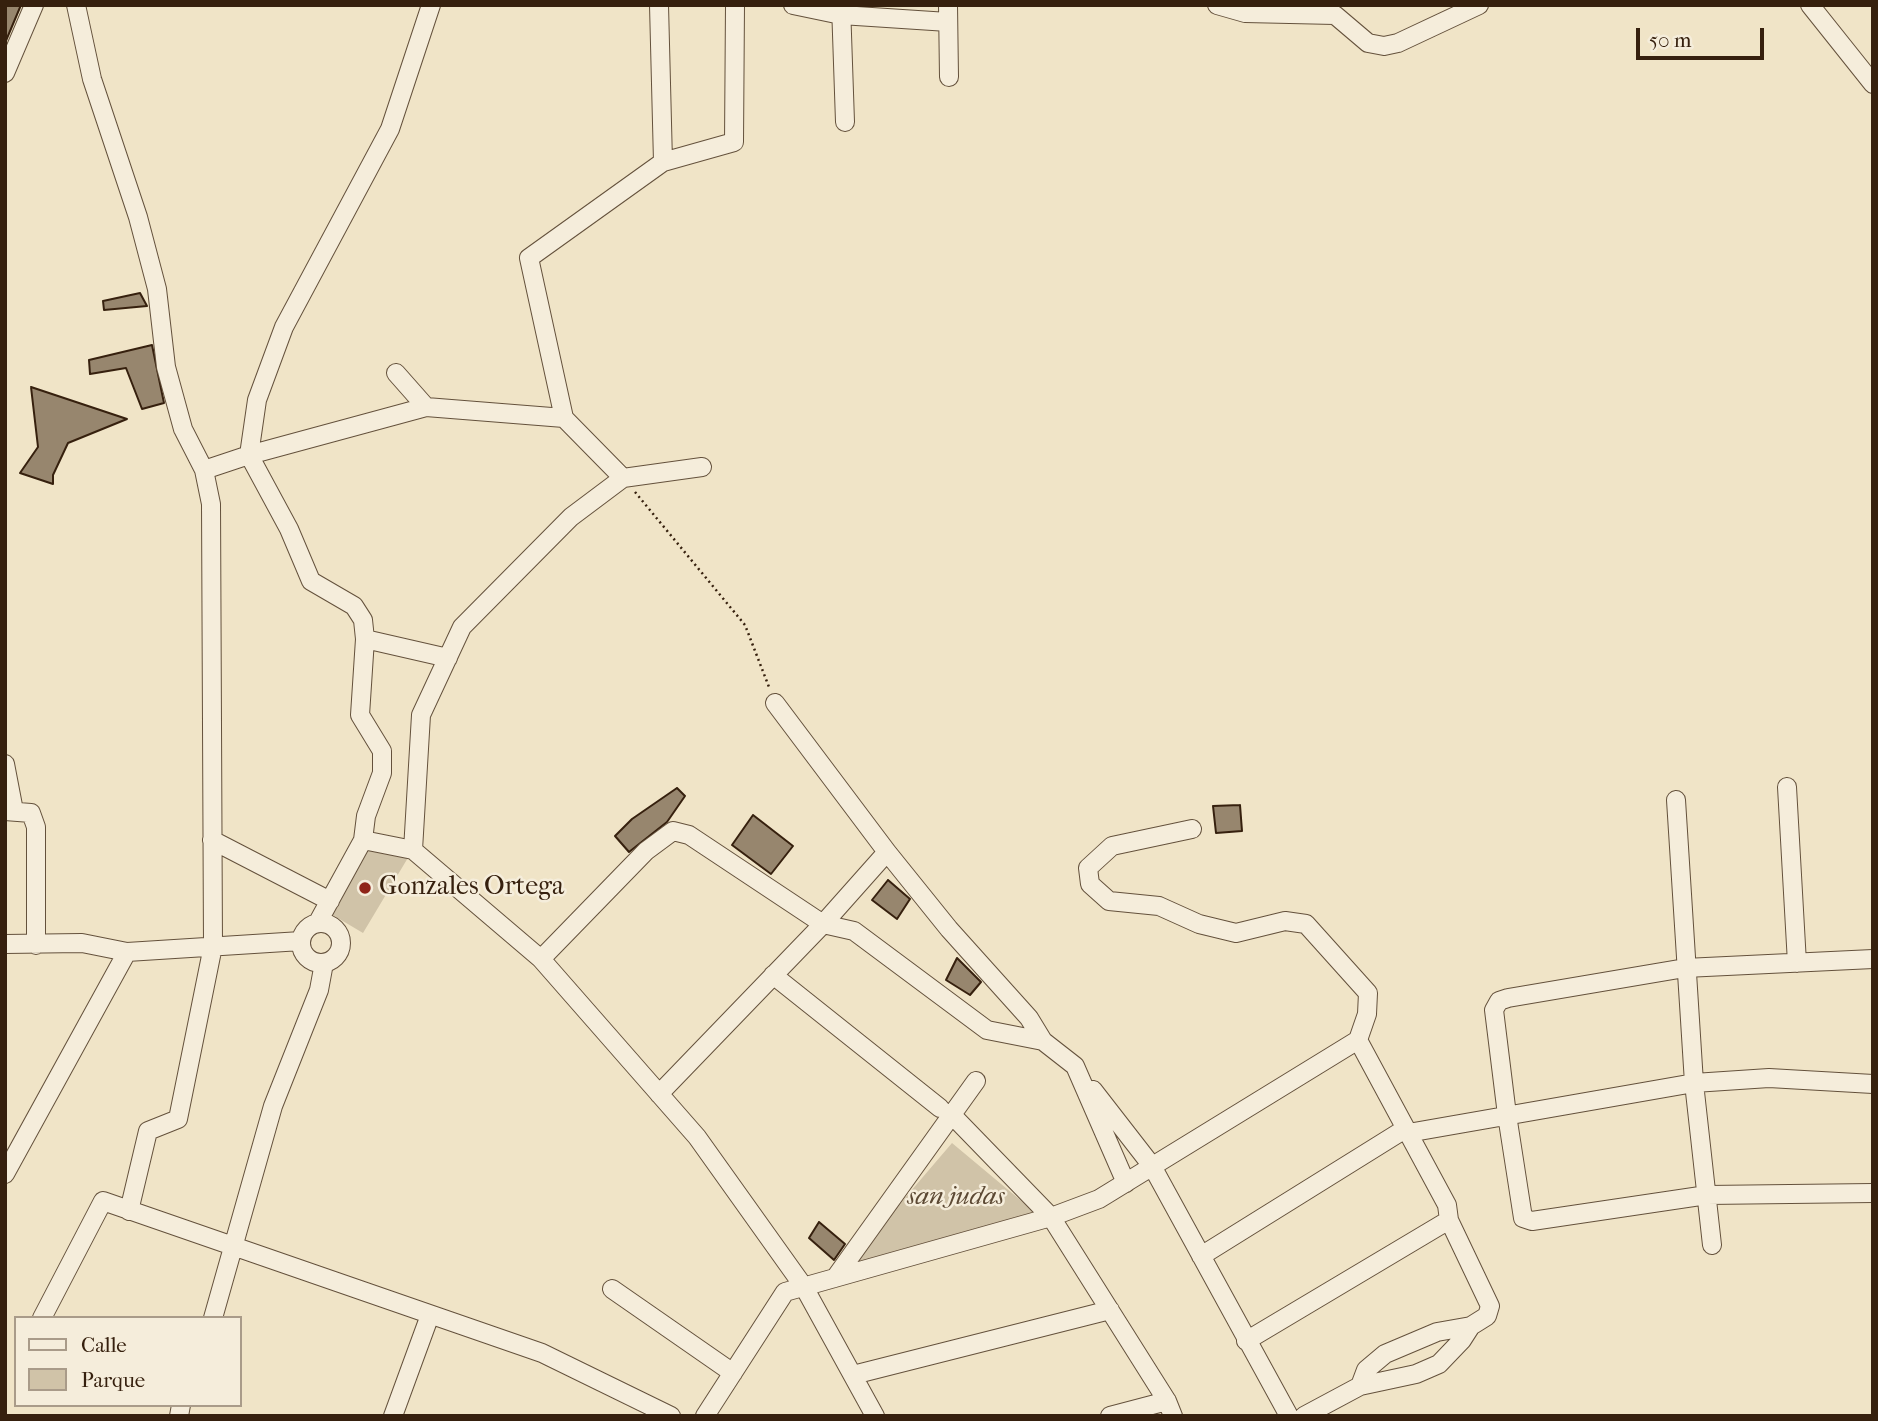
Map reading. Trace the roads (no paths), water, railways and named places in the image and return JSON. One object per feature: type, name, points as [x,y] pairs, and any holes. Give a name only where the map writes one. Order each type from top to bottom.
[{"type":"street","points":[[5,73],[34,5]]},
{"type":"street","points":[[76,5],[92,79],[138,217],[157,289],[166,367],[183,429],[204,470],[211,504],[213,946],[178,1119],[148,1130],[129,1210]]},
{"type":"street","points":[[318,922],[333,926],[341,939],[338,955],[324,963],[308,959],[301,941],[304,930],[318,922],[363,840],[366,817],[382,773],[382,751],[360,715],[365,639],[363,620],[354,606],[311,581],[289,529],[249,455],[257,400],[284,327],[390,129],[431,5]]},
{"type":"street","points":[[659,5],[663,162]]},
{"type":"street","points":[[622,478],[564,418],[529,258],[663,162],[734,142],[735,5]]},
{"type":"street","points":[[793,5],[841,10],[948,13],[949,77]]},
{"type":"street","points":[[1217,5],[1245,13],[1335,15],[1368,43],[1384,46],[1398,43],[1479,5]]},
{"type":"street","points":[[1810,5],[1873,84]]},
{"type":"street","points":[[841,10],[845,122]]},
{"type":"street","points":[[396,373],[426,407]]},
{"type":"street","points":[[204,470],[249,455],[426,407],[564,418]]},
{"type":"street","points":[[413,850],[421,715],[462,627],[571,516],[622,478],[702,467]]},
{"type":"street","points":[[365,639],[447,658]]},
{"type":"street","points":[[775,703],[887,852],[949,929],[1029,1018],[1043,1041],[1074,1066],[1152,1166],[1289,1416]]},
{"type":"street","points":[[5,764],[10,811],[31,813],[36,827],[36,945]]},
{"type":"street","points":[[1787,787],[1797,963]]},
{"type":"street","points":[[1676,800],[1694,1083],[1712,1245]]},
{"type":"street","points":[[705,1416],[785,1292],[1051,1217],[1099,1199],[1358,1040],[1367,1014],[1367,993],[1306,924],[1285,921],[1236,933],[1199,924],[1159,906],[1109,901],[1090,884],[1088,868],[1112,846],[1192,829]]},
{"type":"street","points":[[541,959],[646,851],[673,831],[689,835],[823,924],[854,930],[987,1030],[1043,1041]]},
{"type":"street","points":[[212,840],[330,901]]},
{"type":"street","points":[[363,840],[413,850],[541,959],[697,1137],[804,1287],[875,1416]]},
{"type":"street","points":[[659,1094],[823,924],[887,852]]},
{"type":"street","points":[[5,944],[82,943],[127,952],[301,941]]},
{"type":"street","points":[[5,1174],[127,952]]},
{"type":"street","points":[[1873,959],[1685,968],[1499,1001],[1494,1010],[1502,1116],[1523,1218],[1532,1221],[1707,1195],[1873,1193]]},
{"type":"street","points":[[215,1316],[273,1105],[318,990],[324,963]]},
{"type":"street","points":[[773,975],[946,1112],[1051,1217],[1170,1408],[1110,1416]]},
{"type":"street","points":[[1304,1416],[1360,1386],[1416,1374],[1439,1364],[1456,1348],[1471,1326],[1487,1315],[1490,1306],[1449,1220],[1447,1205],[1358,1040]]},
{"type":"street","points":[[1074,1066],[1126,1182]]},
{"type":"street","points":[[1201,1256],[1407,1131],[1432,1129],[1694,1083],[1769,1079],[1873,1084]]},
{"type":"street","points":[[835,1278],[946,1112],[976,1081]]},
{"type":"street","points":[[43,1316],[103,1201],[542,1353],[671,1416]]},
{"type":"street","points":[[1246,1341],[1449,1220]]},
{"type":"street","points":[[612,1289],[733,1373]]},
{"type":"street","points":[[853,1375],[1110,1310]]},
{"type":"street","points":[[393,1416],[430,1315]]},
{"type":"street","points":[[1360,1386],[1366,1370],[1385,1354],[1437,1332],[1471,1326]]},
{"type":"place","name":"Gonzales Ortega","points":[[365,888]]},
{"type":"park label","name":"san judas","points":[[956,1198]]}]
